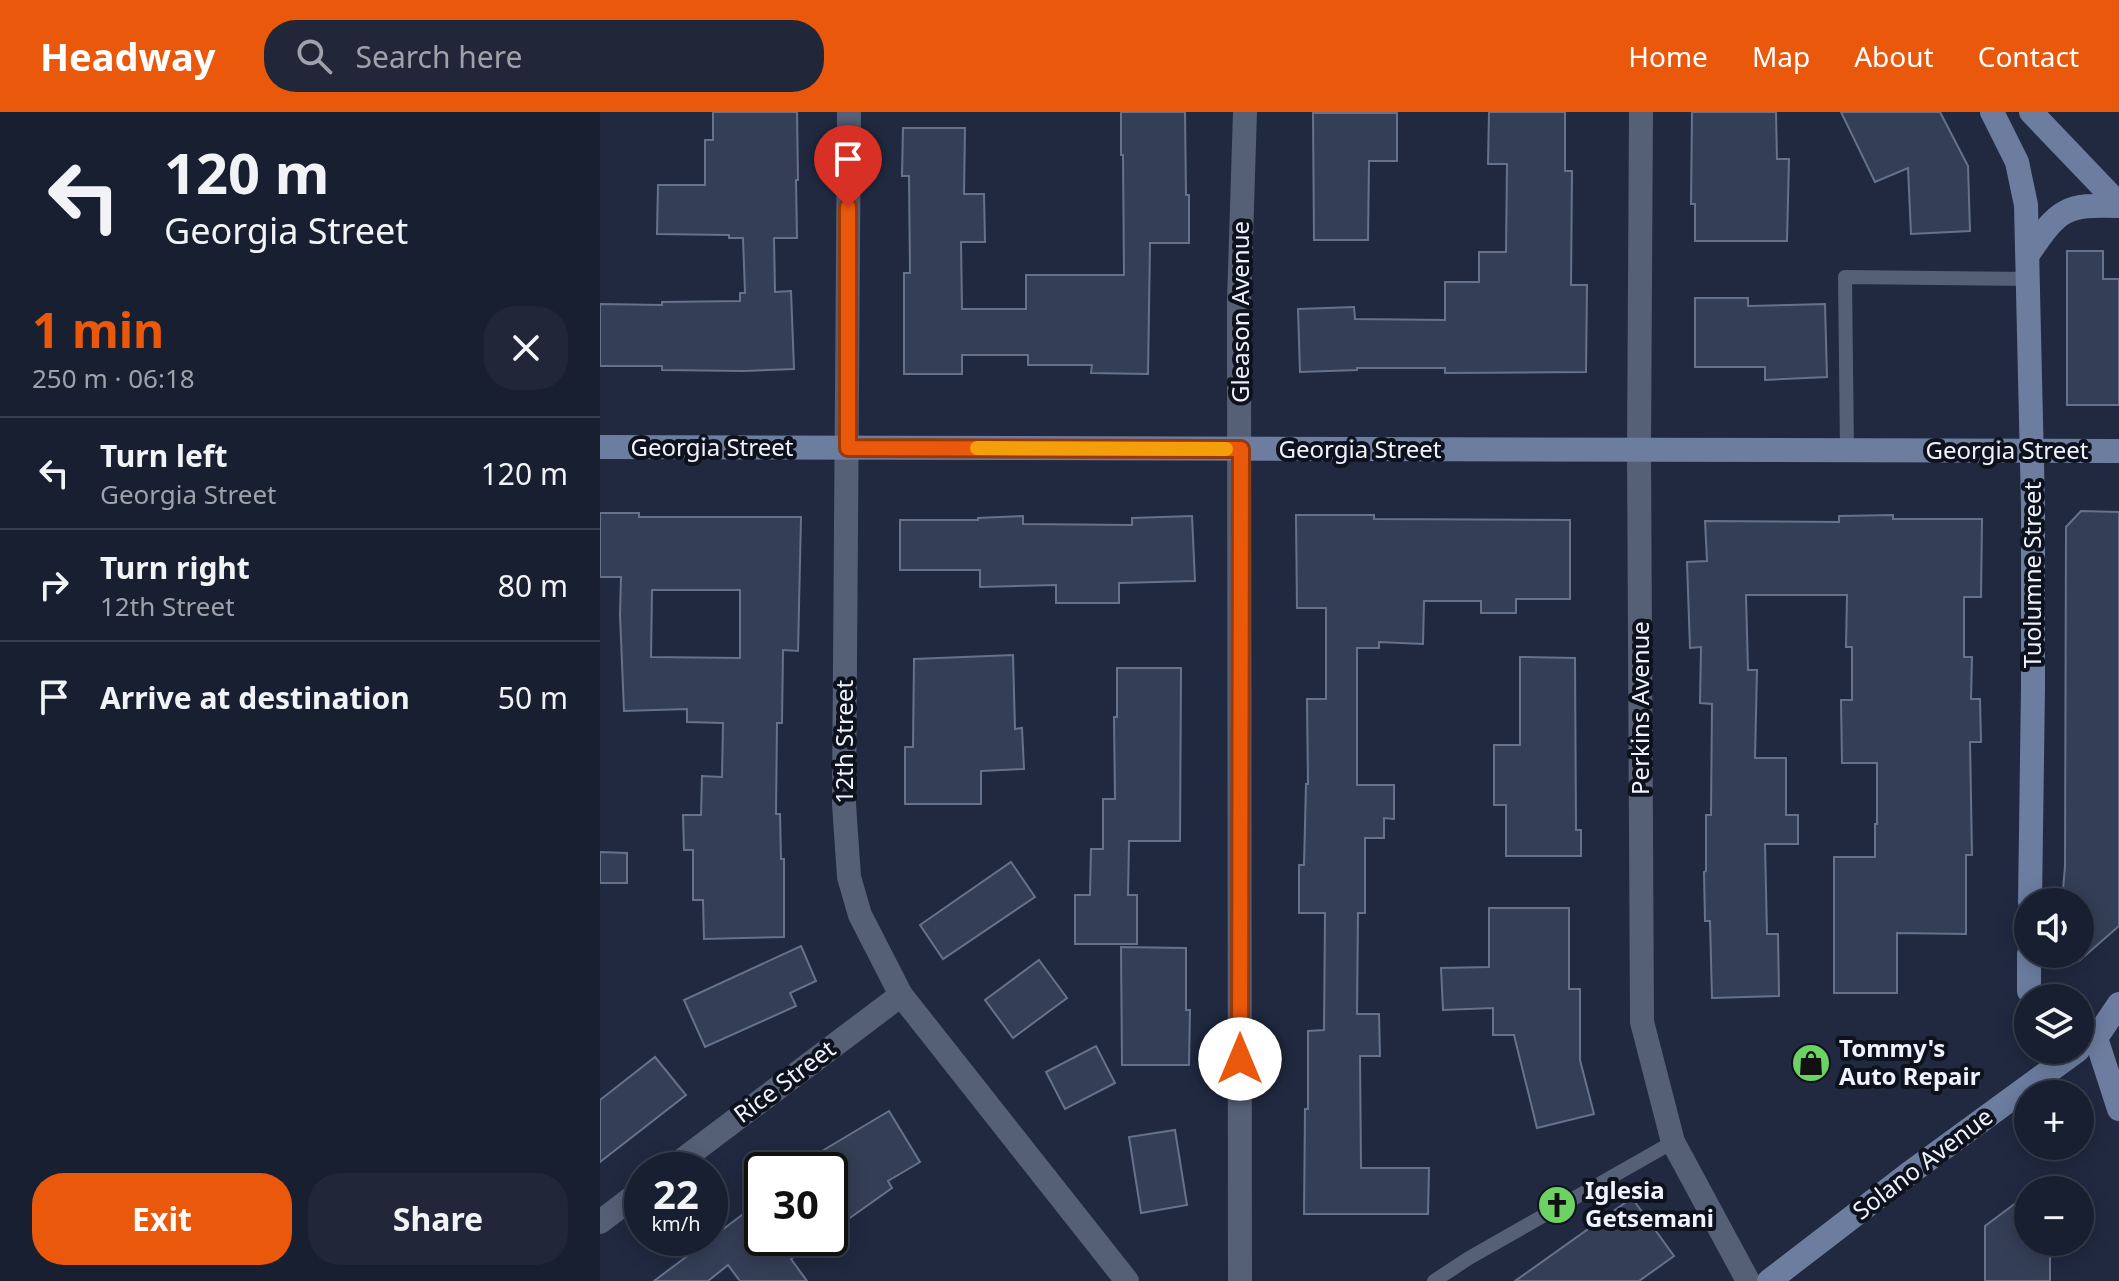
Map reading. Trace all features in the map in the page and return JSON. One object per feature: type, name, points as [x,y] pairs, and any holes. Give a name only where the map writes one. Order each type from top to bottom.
[{"type":"main road","name":"Tuolumne Street","points":[[1992,112],[2017,162],[2026,205],[2029,253],[2033,687],[2030,888]]},
{"type":"main road","points":[[2031,112],[2119,205]]},
{"type":"main road","points":[[2029,253],[2050,223],[2071,208],[2119,205]]},
{"type":"main road","name":"Georgia Street","points":[[600,447],[2119,451]]},
{"type":"main road","name":"Solano Avenue","points":[[1769,1281],[1919,1166],[2095,1038],[2119,1004]]},
{"type":"main road","points":[[2095,1038],[2119,1109]]},
{"type":"street","name":"12th Street","points":[[849,112],[844,804],[849,877],[860,915],[901,995],[1127,1281]]},
{"type":"street","name":"Gleason Avenue","points":[[1240,1281],[1239,302],[1245,112]]},
{"type":"street","name":"Perkins Avenue","points":[[1641,112],[1642,1022],[1673,1142],[1748,1281]]},
{"type":"street","name":"Rice Street","points":[[693,1152],[901,995]]},
{"type":"street","points":[[600,1222],[624,1204]]},
{"type":"lane","points":[[1847,451],[1845,277],[2028,279]]},
{"type":"lane","points":[[1434,1281],[1673,1142]]},
{"type":"building","points":[[713,112],[797,112],[797,238],[774,238],[775,292],[791,291],[794,369],[662,370],[662,366],[600,366],[600,304],[740,301],[740,293],[745,293],[743,238],[657,234],[658,185],[705,185],[705,140],[713,140]]},
{"type":"building","points":[[1121,112],[1185,112],[1189,243],[1150,243],[1148,374],[1091,373],[1092,365],[1028,365],[1028,355],[962,355],[962,374],[904,374],[904,273],[910,273],[909,176],[902,176],[903,128],[965,128],[964,194],[984,194],[985,242],[961,242],[962,309],[1026,309],[1026,275],[1124,275]]},
{"type":"building","points":[[1489,112],[1565,112],[1565,171],[1572,171],[1571,285],[1587,285],[1586,372],[1445,373],[1445,368],[1357,368],[1300,372],[1298,309],[1354,307],[1355,319],[1445,320],[1445,282],[1479,282],[1479,252],[1506,252],[1507,164],[1488,164]]},
{"type":"building","points":[[1692,112],[1776,112],[1777,159],[1789,159],[1787,241],[1695,241],[1695,204],[1691,204]]},
{"type":"building","points":[[1841,112],[1940,112],[1968,166],[1970,231],[1911,234],[1908,168],[1875,182]]},
{"type":"building","points":[[1313,113],[1397,113],[1397,161],[1369,161],[1368,240],[1314,240]]},
{"type":"building","points":[[2067,251],[2103,251],[2103,279],[2119,279],[2119,405],[2067,405]]},
{"type":"building","points":[[1695,298],[1748,298],[1748,306],[1825,304],[1827,377],[1765,380],[1765,367],[1695,367]]},
{"type":"building","points":[[2081,511],[2119,512],[2119,926],[2094,948],[2094,888],[2063,888],[2066,527]]},
{"type":"building","points":[[600,513],[639,513],[639,517],[801,517],[798,651],[783,650],[782,723],[777,723],[776,814],[780,814],[781,859],[784,859],[784,937],[704,939],[703,900],[693,900],[693,850],[684,850],[683,815],[701,815],[702,776],[722,777],[723,723],[687,722],[687,709],[624,711],[621,577],[600,577]],"holes":[[[652,590],[740,590],[740,658],[651,657]]]},
{"type":"building","points":[[1296,515],[1374,515],[1374,519],[1570,520],[1570,599],[1516,599],[1516,613],[1481,613],[1481,601],[1424,601],[1423,644],[1379,642],[1379,648],[1357,648],[1357,785],[1394,785],[1394,819],[1384,818],[1384,838],[1365,838],[1365,913],[1358,913],[1357,1014],[1379,1014],[1380,1056],[1360,1056],[1361,1168],[1429,1168],[1428,1214],[1304,1214],[1308,1031],[1324,1030],[1325,913],[1299,913],[1299,865],[1304,865],[1308,784],[1307,699],[1326,699],[1326,608],[1297,608]]},
{"type":"building","points":[[1893,515],[1893,519],[1982,519],[1981,597],[1964,597],[1964,657],[1972,657],[1971,699],[1980,699],[1981,742],[1970,742],[1972,855],[1966,855],[1966,934],[1897,933],[1897,993],[1834,993],[1834,857],[1875,857],[1877,824],[1877,763],[1842,763],[1841,700],[1852,700],[1852,647],[1846,647],[1847,595],[1746,595],[1748,670],[1757,670],[1755,758],[1786,758],[1786,815],[1798,815],[1798,844],[1765,844],[1767,934],[1778,934],[1779,996],[1712,998],[1710,921],[1705,921],[1704,872],[1706,815],[1711,815],[1712,704],[1700,703],[1701,647],[1690,648],[1687,562],[1707,561],[1705,521],[1839,522],[1839,516]]},
{"type":"building","points":[[1023,516],[1023,524],[1132,525],[1132,518],[1192,516],[1195,581],[1119,583],[1119,603],[1056,603],[1056,585],[980,587],[980,570],[900,570],[900,520],[978,520]]},
{"type":"building","points":[[1013,655],[1015,729],[1022,728],[1024,769],[981,771],[981,804],[905,804],[905,747],[913,747],[914,659]]},
{"type":"building","points":[[1520,657],[1575,658],[1576,830],[1581,830],[1581,856],[1506,856],[1506,805],[1494,805],[1494,745],[1520,745]]},
{"type":"building","points":[[1117,668],[1181,668],[1180,841],[1129,841],[1128,895],[1137,895],[1137,944],[1075,944],[1075,895],[1090,895],[1091,849],[1103,849],[1103,799],[1115,799]]},
{"type":"building","points":[[600,852],[627,853],[627,883],[600,883]]},
{"type":"building","points":[[1011,862],[1035,897],[943,959],[920,925]]},
{"type":"building","points":[[1489,908],[1569,908],[1569,989],[1580,989],[1580,1060],[1594,1114],[1537,1128],[1514,1035],[1493,1035],[1493,1008],[1443,1010],[1441,968],[1489,967]]},
{"type":"building","points":[[801,946],[816,981],[790,993],[796,1006],[705,1047],[684,1000]]},
{"type":"building","points":[[1121,947],[1186,948],[1186,1010],[1190,1010],[1189,1065],[1122,1065]]},
{"type":"building","points":[[1039,960],[1067,998],[1013,1038],[985,1000]]},
{"type":"building","points":[[1096,1046],[1115,1083],[1065,1109],[1046,1072]]},
{"type":"building","points":[[655,1057],[686,1095],[600,1162],[600,1100]]},
{"type":"building","points":[[889,1111],[920,1162],[888,1181],[892,1188],[848,1219],[848,1152],[822,1151]]},
{"type":"building","points":[[1175,1130],[1187,1205],[1141,1213],[1129,1137]]},
{"type":"building","points":[[1632,1198],[1674,1256],[1639,1281],[1515,1281]]},
{"type":"building","points":[[2014,1204],[2014,1256],[2050,1256],[2050,1281],[1985,1281],[1985,1226]]},
{"type":"building","points":[[744,1214],[744,1256],[795,1256],[791,1259],[807,1281],[740,1281],[728,1265],[708,1281],[654,1281],[687,1256],[728,1256],[728,1226]]},
{"type":"slow traffic","points":[[977,448],[1226,449]]},
{"type":"place","name":"Tommy's Auto Repair","points":[[1811,1063]]},
{"type":"place","name":"Iglesia Getsemani","points":[[1557,1205]]},
{"type":"route","points":[[848,207],[848,448],[1241,449],[1240,1059]]}]
